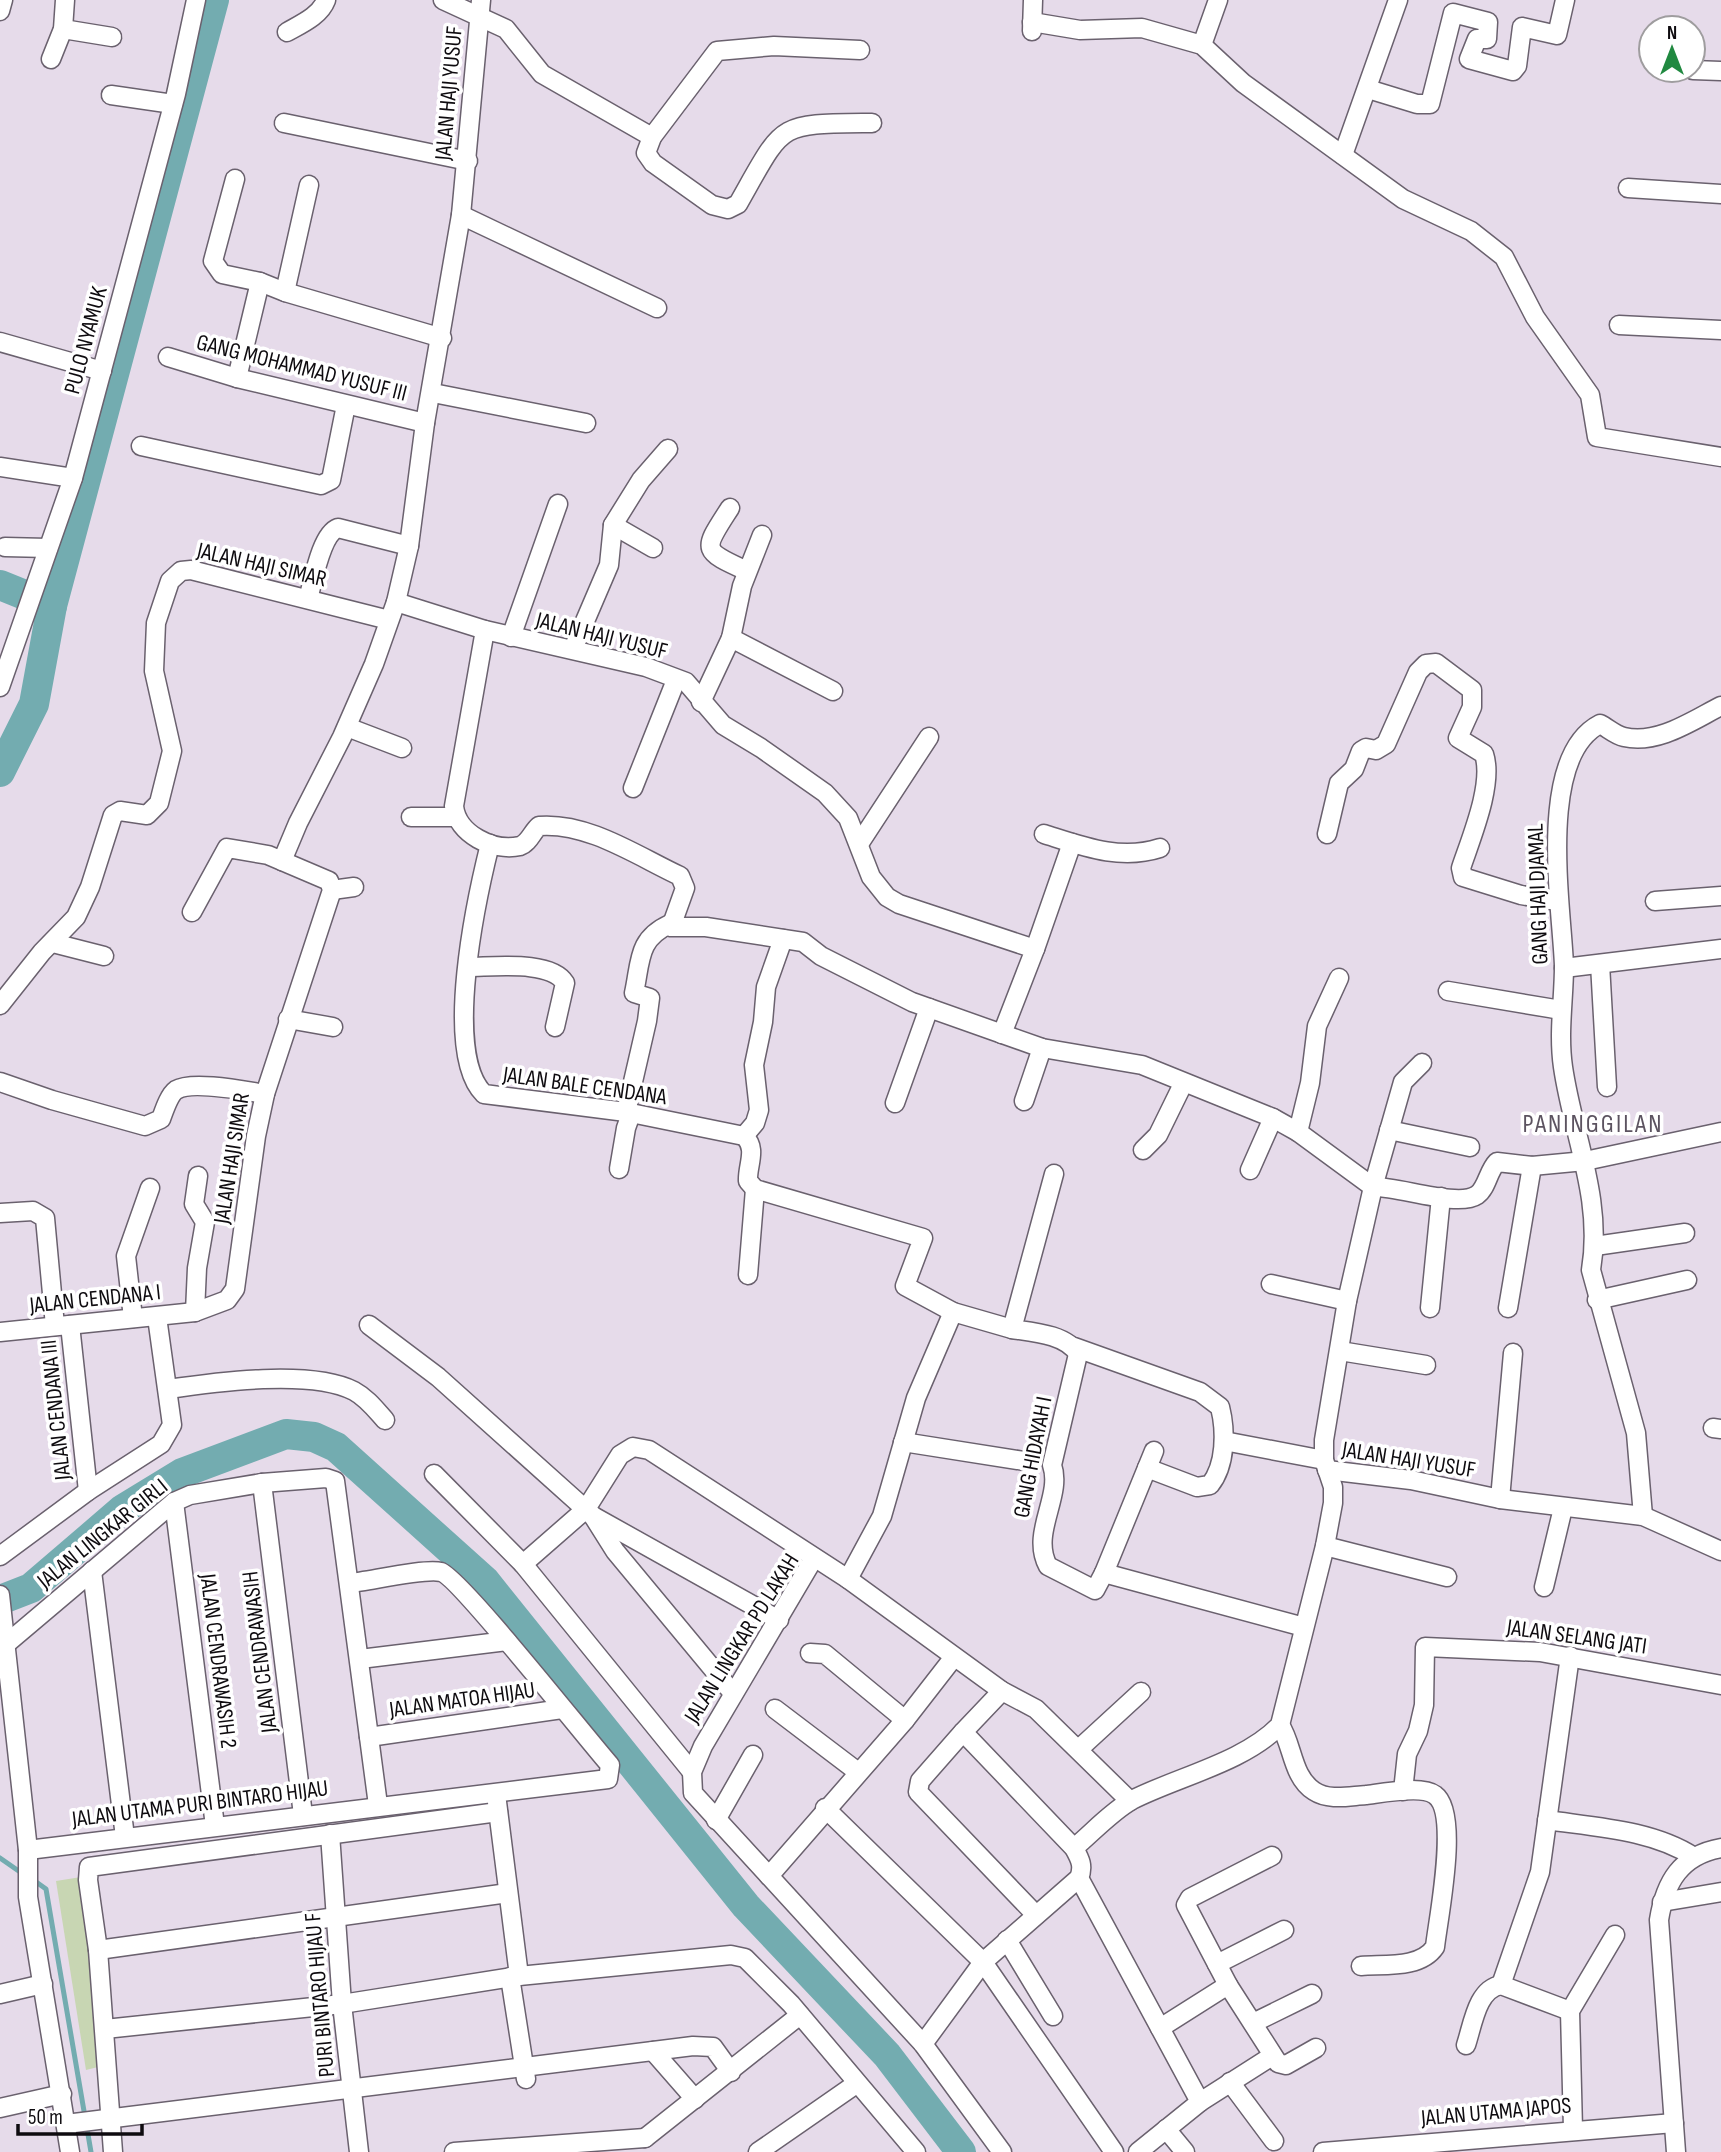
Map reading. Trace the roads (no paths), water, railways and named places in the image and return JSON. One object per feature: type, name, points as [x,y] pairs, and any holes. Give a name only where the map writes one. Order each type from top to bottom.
[{"type":"street","points":[[0,11],[3,0]]},
{"type":"street","points":[[51,59],[63,29],[65,0]]},
{"type":"street","name":"PULO NYAMUK","points":[[0,687],[73,478],[173,104],[196,0]]},
{"type":"street","points":[[287,32],[316,13],[327,0]]},
{"type":"street","name":"JALAN HAJI YUSUF","points":[[443,0],[482,12],[468,161],[442,338],[437,393],[425,423],[409,546],[396,602],[511,637],[646,667],[676,680],[694,690],[723,726],[761,748],[825,793],[848,818],[871,877],[887,897],[899,904],[1035,949]]},
{"type":"street","points":[[1033,0],[1032,27],[1080,30],[1142,28],[1202,45],[1243,83],[1403,199],[1471,231],[1504,257],[1535,317],[1590,395],[1597,437],[1721,457]]},
{"type":"street","points":[[1202,45],[1218,0]]},
{"type":"street","points":[[1343,155],[1398,0]]},
{"type":"street","points":[[1368,89],[1418,104],[1430,104],[1453,13],[1488,22],[1487,39],[1477,39],[1469,59],[1513,71],[1517,66],[1522,27],[1557,35],[1565,0]]},
{"type":"street","points":[[482,12],[506,29],[542,74],[652,137]]},
{"type":"street","points":[[63,29],[112,37]]},
{"type":"street","points":[[860,50],[774,46],[717,51],[652,137],[646,153],[653,163],[712,205],[728,209],[738,204],[772,145],[786,131],[806,123],[872,123]]},
{"type":"street","points":[[111,96],[173,104]]},
{"type":"street","points":[[284,123],[468,161]]},
{"type":"street","points":[[235,179],[213,265],[222,274],[260,282],[285,292],[442,338]]},
{"type":"street","points":[[285,292],[309,185]]},
{"type":"street","points":[[1628,188],[1721,194]]},
{"type":"street","points":[[461,215],[657,308]]},
{"type":"street","points":[[237,378],[260,282]]},
{"type":"street","points":[[1619,325],[1721,330]]},
{"type":"street","points":[[0,342],[102,371]]},
{"type":"street","name":"GANG MOHAMMAD YUSUF III","points":[[168,357],[237,378],[425,423]]},
{"type":"street","points":[[437,393],[586,423]]},
{"type":"street","points":[[141,446],[321,485],[331,480],[346,405]]},
{"type":"street","points":[[573,649],[609,565],[613,525],[641,480],[668,449]]},
{"type":"street","points":[[0,467],[73,478]]},
{"type":"street","points":[[511,637],[558,504]]},
{"type":"street","points":[[730,508],[709,541],[710,550],[715,556],[747,571]]},
{"type":"street","points":[[613,525],[653,548]]},
{"type":"street","points":[[308,599],[326,540],[333,530],[338,528],[409,546]]},
{"type":"street","points":[[701,702],[731,638],[747,571],[762,535]]},
{"type":"street","points":[[5,547],[47,550]]},
{"type":"street","name":"JALAN HAJI SIMAR","points":[[0,1005],[76,917],[114,815],[120,811],[147,815],[159,803],[171,762],[172,743],[154,671],[154,650],[156,623],[170,581],[181,571],[191,570],[389,621]]},
{"type":"street","points":[[282,861],[347,727],[396,602]]},
{"type":"street","points":[[485,630],[454,806],[455,817],[468,833],[489,844],[519,846],[526,843],[536,828],[544,826],[591,834],[680,876],[685,888],[670,924],[655,930],[645,941],[634,993],[650,998],[648,1021],[619,1169]]},
{"type":"street","points":[[731,638],[833,691]]},
{"type":"street","points":[[1327,834],[1339,783],[1354,769],[1361,751],[1366,748],[1376,750],[1386,744],[1418,672],[1426,664],[1436,663],[1472,690],[1472,707],[1458,738],[1484,754],[1488,766],[1461,868],[1463,877],[1521,895],[1557,901]]},
{"type":"street","points":[[633,788],[676,680]]},
{"type":"street","name":"GANG HAJI DJAMAL","points":[[1643,1516],[1636,1433],[1622,1373],[1597,1300],[1591,1270],[1595,1246],[1592,1195],[1563,1068],[1561,1010],[1564,968],[1557,901],[1557,824],[1564,777],[1589,732],[1600,724],[1625,738],[1649,736],[1676,730],[1721,706]]},
{"type":"street","points":[[347,727],[402,748]]},
{"type":"street","points":[[859,844],[929,737]]},
{"type":"street","points":[[411,817],[455,817]]},
{"type":"street","points":[[1044,834],[1072,843],[1130,854],[1160,848]]},
{"type":"street","points":[[1002,1034],[1072,843]]},
{"type":"street","name":"JALAN BALE CENDANA","points":[[489,844],[472,918],[464,1027],[473,1079],[484,1094],[629,1113],[746,1138]]},
{"type":"street","points":[[192,912],[227,848],[282,861],[329,881],[332,890],[354,887]]},
{"type":"street","name":"JALAN HAJI SIMAR","points":[[195,1311],[228,1300],[238,1283],[249,1181],[265,1094],[332,890]]},
{"type":"street","points":[[1655,901],[1721,896]]},
{"type":"street","points":[[670,924],[678,929],[706,927],[803,942],[821,956],[929,1008],[1042,1048],[1118,1058],[1142,1065],[1183,1084],[1273,1118],[1298,1132],[1373,1187],[1390,1186],[1441,1197],[1475,1197],[1497,1162],[1532,1166],[1584,1161],[1721,1132]]},
{"type":"street","points":[[783,939],[766,987],[763,1022],[754,1065],[759,1110],[746,1138],[752,1154],[748,1181],[755,1189],[923,1238],[905,1286],[953,1311],[1012,1329],[1036,1333],[1214,1399],[1223,1418],[1224,1441],[1216,1477],[1210,1485],[1197,1487],[1150,1460],[1104,1573],[1304,1627]]},
{"type":"street","points":[[53,943],[104,956]]},
{"type":"street","points":[[1564,968],[1721,949]]},
{"type":"street","points":[[1600,964],[1607,1087]]},
{"type":"street","points":[[468,967],[544,968],[559,974],[565,983],[555,1027]]},
{"type":"street","points":[[1298,1132],[1311,1083],[1317,1026],[1339,978]]},
{"type":"street","points":[[1448,991],[1561,1010]]},
{"type":"street","points":[[895,1103],[929,1008]]},
{"type":"street","points":[[288,1019],[333,1027]]},
{"type":"street","points":[[1024,1101],[1042,1048]]},
{"type":"street","name":"JALAN HAJI YUSUF","points":[[1422,1063],[1405,1077],[1373,1187],[1347,1301],[1324,1440],[1326,1465],[1500,1499],[1643,1516],[1721,1550]]},
{"type":"street","points":[[0,1082],[52,1100],[145,1126],[161,1119],[173,1094],[181,1088],[219,1088],[265,1094]]},
{"type":"street","points":[[1143,1150],[1158,1135],[1183,1084]]},
{"type":"street","points":[[1250,1170],[1273,1118]]},
{"type":"street","points":[[1389,1130],[1470,1147]]},
{"type":"street","points":[[1508,1308],[1532,1166]]},
{"type":"street","points":[[1012,1329],[1054,1174]]},
{"type":"street","points":[[195,1311],[197,1268],[205,1222],[194,1204],[198,1176]]},
{"type":"street","points":[[133,1318],[126,1256],[150,1188]]},
{"type":"street","points":[[748,1275],[755,1189]]},
{"type":"street","points":[[1430,1308],[1441,1197]]},
{"type":"street","name":"JALAN CENDANA III","points":[[0,1213],[33,1211],[45,1218],[88,1491]]},
{"type":"street","points":[[1595,1246],[1685,1233]]},
{"type":"street","points":[[1597,1300],[1686,1280]]},
{"type":"street","points":[[1271,1284],[1347,1301]]},
{"type":"street","name":"JALAN CENDANA I","points":[[0,1332],[195,1311]]},
{"type":"street","points":[[848,1579],[882,1516],[916,1398],[953,1311]]},
{"type":"street","points":[[0,1556],[88,1491],[161,1444],[172,1425],[158,1317]]},
{"type":"street","points":[[369,1325],[438,1377],[590,1513],[779,1620]]},
{"type":"street","name":"GANG HIDAYAH I","points":[[1073,1347],[1078,1360],[1052,1465],[1055,1474],[1043,1530],[1046,1561],[1048,1566],[1095,1590],[1104,1573]]},
{"type":"street","points":[[1340,1351],[1426,1365]]},
{"type":"street","points":[[1500,1499],[1513,1353]]},
{"type":"street","points":[[168,1389],[201,1384],[324,1381],[355,1392],[385,1420]]},
{"type":"street","points":[[1224,1441],[1326,1465],[1333,1487],[1333,1503],[1325,1546],[1276,1729],[1303,1782],[1315,1792],[1336,1798],[1403,1791],[1436,1795],[1442,1803],[1446,1818],[1447,1844],[1435,1947],[1424,1958],[1407,1963],[1361,1966]]},
{"type":"street","points":[[903,1442],[1024,1461]]},
{"type":"street","points":[[523,1564],[590,1513],[620,1455],[627,1449],[639,1447],[649,1450],[814,1558]]},
{"type":"street","points":[[434,1474],[523,1564],[692,1772],[694,1796],[923,2044],[1002,2152]]},
{"type":"street","name":"JALAN LINGKAR GIRLI","points":[[5,1645],[174,1502],[190,1495],[262,1483],[326,1478],[335,1481],[351,1583]]},
{"type":"street","name":"JALAN CENDRAWASIH","points":[[262,1483],[303,1815]]},
{"type":"street","name":"JALAN CENDRAWASIH 2","points":[[174,1502],[215,1826]]},
{"type":"street","points":[[1544,1587],[1563,1508]]},
{"type":"street","points":[[590,1513],[615,1551],[732,1692]]},
{"type":"street","points":[[1325,1546],[1447,1577]]},
{"type":"street","name":"JALAN LINGKAR PD LAKAH","points":[[692,1772],[732,1692],[779,1620],[814,1558],[848,1579],[1002,1691],[1037,1709],[1080,1748],[1125,1796]]},
{"type":"street","points":[[92,1571],[125,1837]]},
{"type":"street","points":[[378,1805],[351,1583],[441,1572],[448,1576],[562,1709]]},
{"type":"street","points":[[0,1595],[27,1858],[28,1896],[69,2124],[70,2152]]},
{"type":"street","points":[[360,1659],[507,1642]]},
{"type":"street","name":"JALAN SELANG JATI","points":[[1403,1791],[1407,1754],[1418,1731],[1424,1705],[1425,1647],[1472,1647],[1570,1656],[1721,1685]]},
{"type":"street","points":[[810,1653],[825,1654],[905,1720]]},
{"type":"street","points":[[1501,1985],[1540,1872],[1570,1656]]},
{"type":"street","points":[[769,1876],[825,1808],[905,1720],[954,1657]]},
{"type":"street","points":[[1002,1691],[919,1781],[918,1792],[1037,1915]]},
{"type":"street","points":[[1080,1748],[1141,1692]]},
{"type":"street","name":"JALAN UTAMA PURI BINTARO HIJAU","points":[[27,1858],[125,1837],[378,1805],[603,1782],[609,1777],[610,1765],[562,1709]]},
{"type":"street","name":"JALAN MATOA HIJAU","points":[[369,1737],[562,1709]]},
{"type":"street","points":[[775,1709],[858,1772]]},
{"type":"street","points":[[1074,1848],[1125,1796],[1216,1766],[1276,1729]]},
{"type":"street","points":[[923,2044],[983,1962],[1079,1878],[1082,1862],[1074,1848],[963,1732]]},
{"type":"street","points":[[716,1820],[753,1755]]},
{"type":"street","points":[[496,1792],[525,2072]]},
{"type":"street","points":[[825,1808],[983,1962],[1114,2152]]},
{"type":"street","points":[[113,2152],[104,2119],[106,2029],[88,1870],[94,1865],[498,1812]]},
{"type":"street","points":[[1547,1820],[1620,1830],[1681,1848],[1694,1857]]},
{"type":"street","name":"PURI BINTARO HIJAU F","points":[[330,1833],[342,2004],[359,2152]]},
{"type":"street","points":[[1676,2152],[1660,1920],[1662,1902],[1670,1880],[1680,1866],[1694,1857],[1721,1848]]},
{"type":"street","points":[[1272,1856],[1187,1901],[1187,1911],[1228,1986],[1278,2063],[1286,2064],[1316,2048]]},
{"type":"street","points":[[1079,1878],[1200,2102]]},
{"type":"street","points":[[1662,1902],[1721,1892]]},
{"type":"street","points":[[98,1950],[508,1893]]},
{"type":"street","points":[[1217,1964],[1284,1930]]},
{"type":"street","points":[[1573,2129],[1570,2011],[1615,1935]]},
{"type":"street","points":[[1007,1940],[1053,2016]]},
{"type":"street","points":[[106,2029],[342,2004],[515,1976],[731,1955],[745,1958],[800,2015],[911,2150]]},
{"type":"street","points":[[0,1994],[43,1984]]},
{"type":"street","points":[[1466,2045],[1483,1995],[1493,1986],[1501,1985],[1570,2011]]},
{"type":"street","points":[[1160,2028],[1228,1986]]},
{"type":"street","points":[[1253,2023],[1312,1994]]},
{"type":"street","points":[[454,2152],[649,2145],[695,2099],[800,2015]]},
{"type":"street","points":[[69,2124],[351,2087],[525,2072],[653,2051],[713,2047],[731,2072]]},
{"type":"street","points":[[653,2051],[695,2099]]},
{"type":"street","points":[[1138,2152],[1200,2102],[1272,2056]]},
{"type":"street","points":[[1230,2082],[1274,2141]]},
{"type":"street","points":[[758,2152],[856,2084]]},
{"type":"street","points":[[0,2108],[62,2094]]},
{"type":"street","name":"JALAN UTAMA JAPOS","points":[[1323,2152],[1573,2129],[1674,2123]]},
{"type":"street","points":[[1166,2129],[1185,2152]]},
{"type":"waterway","points":[[0,772],[34,704],[52,606],[214,0]]},
{"type":"waterway","points":[[0,585],[52,606]]},
{"type":"waterway","points":[[0,1600],[31,1588],[123,1509],[182,1473],[286,1434],[314,1437],[336,1447],[485,1581],[746,1906],[887,2055],[961,2152]]},
{"type":"waterway","points":[[0,1858],[23,1874]]},
{"type":"waterway","points":[[32,1879],[46,1889],[91,2152]]},
{"type":"district","name":"PANINGGILAN","points":[[1593,1123]]}]
